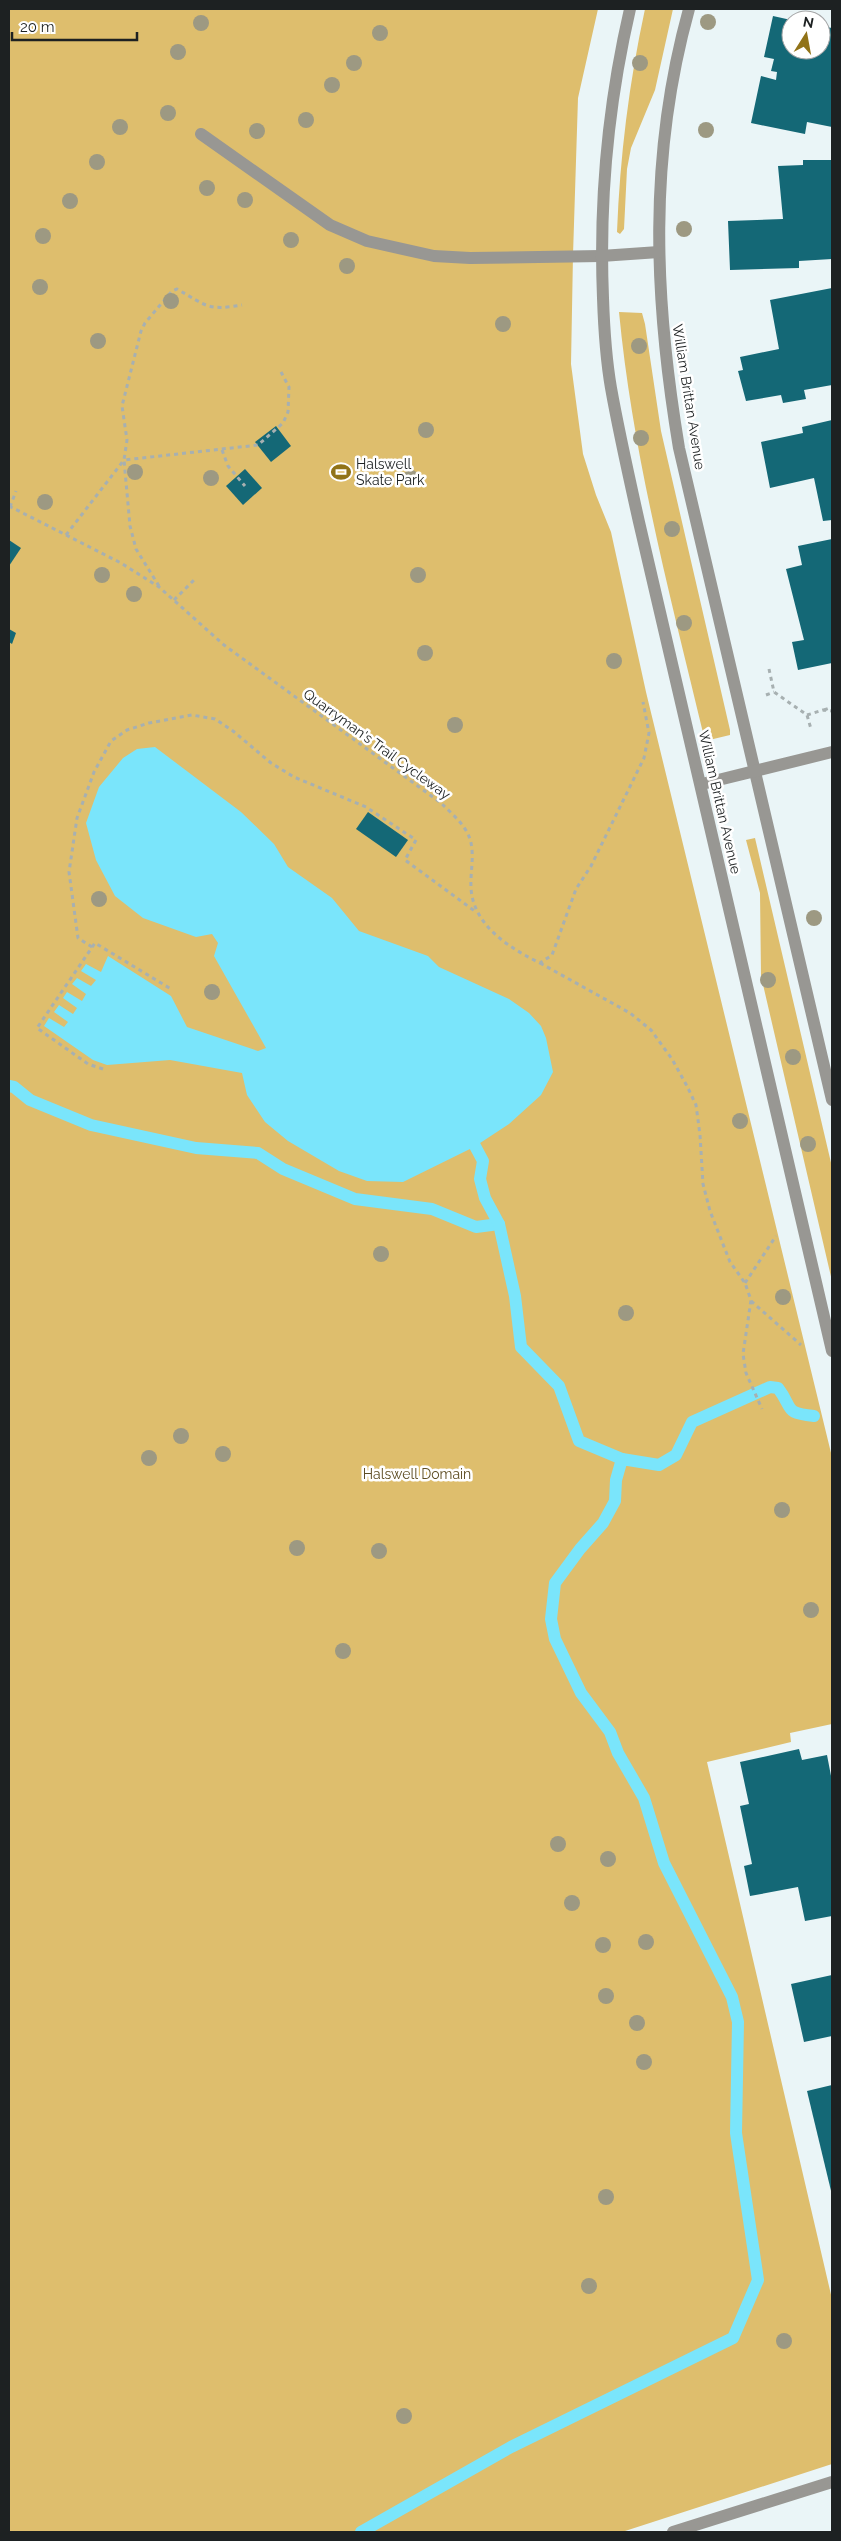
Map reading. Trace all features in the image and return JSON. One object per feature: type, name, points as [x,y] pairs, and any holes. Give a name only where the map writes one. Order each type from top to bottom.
[{"type":"street","name":"William Brittan Avenue","points":[[630,9],[610,114],[604,175],[601,256],[604,329],[610,387],[639,522],[702,784],[796,1203],[832,1351]]},
{"type":"street","name":"William Brittan Avenue","points":[[689,9],[672,82],[664,141],[660,195],[659,252],[662,324],[679,448],[832,1100]]},
{"type":"street","points":[[201,134],[330,224],[367,241],[434,256],[470,258],[601,256],[659,252]]},
{"type":"street","points":[[702,784],[832,752]]},
{"type":"street","points":[[673,2532],[832,2482]]},
{"type":"path","name":"Quarryman's Trail Cycleway","points":[[159,587],[142,558],[130,526],[124,460],[127,440],[122,406],[145,323],[172,291],[177,289],[209,308],[218,309],[242,305]]},
{"type":"path","points":[[66,535],[124,460],[258,445],[283,423],[288,412],[289,387],[281,372]]},
{"type":"path","points":[[222,450],[228,466],[245,486]]},
{"type":"path","points":[[9,506],[16,492]]},
{"type":"path","name":"Quarryman's Trail Cycleway","points":[[9,506],[121,563],[159,587],[224,645],[440,803],[460,823],[469,836],[472,852],[471,888],[476,912],[491,930],[511,946],[630,1013],[651,1030],[672,1058],[696,1106],[703,1184],[710,1210],[730,1262],[745,1283],[751,1300]]},
{"type":"path","points":[[174,600],[195,579]]},
{"type":"path","points":[[769,669],[774,692],[807,715],[832,707]]},
{"type":"path","points":[[540,963],[552,955],[576,889],[591,866],[644,758],[649,733],[643,702]]},
{"type":"path","points":[[823,710],[832,711]]},
{"type":"path","points":[[92,947],[78,938],[69,872],[77,818],[94,772],[112,741],[127,730],[192,715],[215,719],[233,730],[271,763],[294,777],[366,806],[416,840],[405,860],[476,912]]},
{"type":"path","points":[[104,1069],[88,1064],[37,1028],[95,943],[171,990]]},
{"type":"path","points":[[745,1283],[796,1203]]},
{"type":"path","points":[[751,1300],[806,1350]]},
{"type":"path","points":[[751,1300],[743,1354],[746,1373],[762,1409]]},
{"type":"green space","name":"Halswell Domain","points":[[9,9],[598,9],[578,98],[571,364],[583,454],[596,495],[611,532],[646,692],[832,1457],[832,1724],[790,1733],[791,1742],[707,1762],[832,2299],[832,2464],[622,2532],[9,2532]]},
{"type":"green space","points":[[645,9],[673,9],[655,90],[631,148],[627,169],[624,229],[620,234],[617,232],[623,148],[634,64]]},
{"type":"green space","points":[[619,312],[642,313],[645,324],[661,431],[730,730],[730,735],[705,741],[643,474],[625,367]]},
{"type":"green space","points":[[755,838],[832,1167],[832,1281],[761,976],[760,893],[746,840]]},
{"type":"water","points":[[155,747],[241,812],[274,844],[288,867],[332,898],[359,931],[428,956],[439,967],[509,999],[529,1013],[541,1026],[546,1038],[553,1072],[541,1095],[509,1124],[474,1147],[403,1182],[367,1181],[339,1171],[288,1141],[265,1122],[247,1095],[242,1073],[170,1060],[107,1065],[93,1060],[44,1026],[49,1018],[64,1027],[68,1022],[54,1012],[59,1005],[73,1014],[77,1008],[63,998],[67,992],[82,1001],[86,994],[72,984],[77,978],[91,986],[96,980],[81,971],[86,964],[101,972],[108,956],[171,996],[187,1027],[258,1051],[266,1048],[214,956],[218,943],[212,934],[196,937],[143,918],[115,896],[96,860],[86,823],[99,787],[123,758],[137,749]]},
{"type":"building","points":[[773,16],[781,18],[781,60],[831,60],[832,28],[832,127],[807,122],[805,134],[751,123],[761,76],[776,80],[777,72],[771,71],[774,59],[764,57]]},
{"type":"building","points":[[803,160],[832,160],[832,259],[799,261],[799,268],[730,270],[728,221],[783,219],[778,166],[803,165]]},
{"type":"building","points":[[832,288],[832,385],[804,390],[806,399],[783,403],[781,395],[746,401],[738,371],[743,370],[740,357],[779,349],[770,300]]},
{"type":"building","points":[[832,420],[832,520],[823,521],[814,478],[770,488],[761,442],[803,433],[802,427]]},
{"type":"building","points":[[276,426],[291,446],[271,462],[255,442]]},
{"type":"building","points":[[245,469],[262,488],[243,505],[226,486]]},
{"type":"building","points":[[832,539],[832,663],[798,670],[792,642],[804,640],[786,569],[802,565],[798,546]]},
{"type":"building","points":[[9,540],[21,548],[9,566]]},
{"type":"building","points":[[9,629],[16,633],[12,644],[9,642]]},
{"type":"building","points":[[368,812],[408,840],[396,857],[356,829]]},
{"type":"building","points":[[799,1749],[802,1760],[827,1755],[832,1781],[832,1916],[805,1921],[798,1887],[750,1896],[744,1866],[752,1864],[740,1806],[749,1804],[740,1762]]},
{"type":"building","points":[[832,1975],[832,2036],[804,2042],[791,1984]]},
{"type":"building","points":[[832,2085],[832,2195],[807,2091]]},
{"type":"waterway","points":[[9,1086],[14,1087],[30,1100],[91,1125],[196,1148],[258,1153],[283,1169],[355,1199],[432,1209],[476,1227],[499,1224]]},
{"type":"waterway","points":[[475,1146],[483,1161],[480,1179],[485,1198],[499,1224],[515,1296],[521,1347],[559,1386],[579,1441],[622,1459]]},
{"type":"waterway","points":[[361,2532],[511,2447],[733,2338],[758,2280],[736,2133],[738,2022],[732,1997],[664,1863],[644,1798],[618,1753],[610,1732],[581,1693],[555,1639],[551,1619],[555,1583],[580,1549],[603,1523],[615,1501],[616,1480],[622,1459],[659,1465],[676,1455],[692,1422],[770,1387],[778,1388],[793,1411],[814,1416]]},
{"type":"place","name":"Halswell Skate Park","points":[[341,472]]}]
